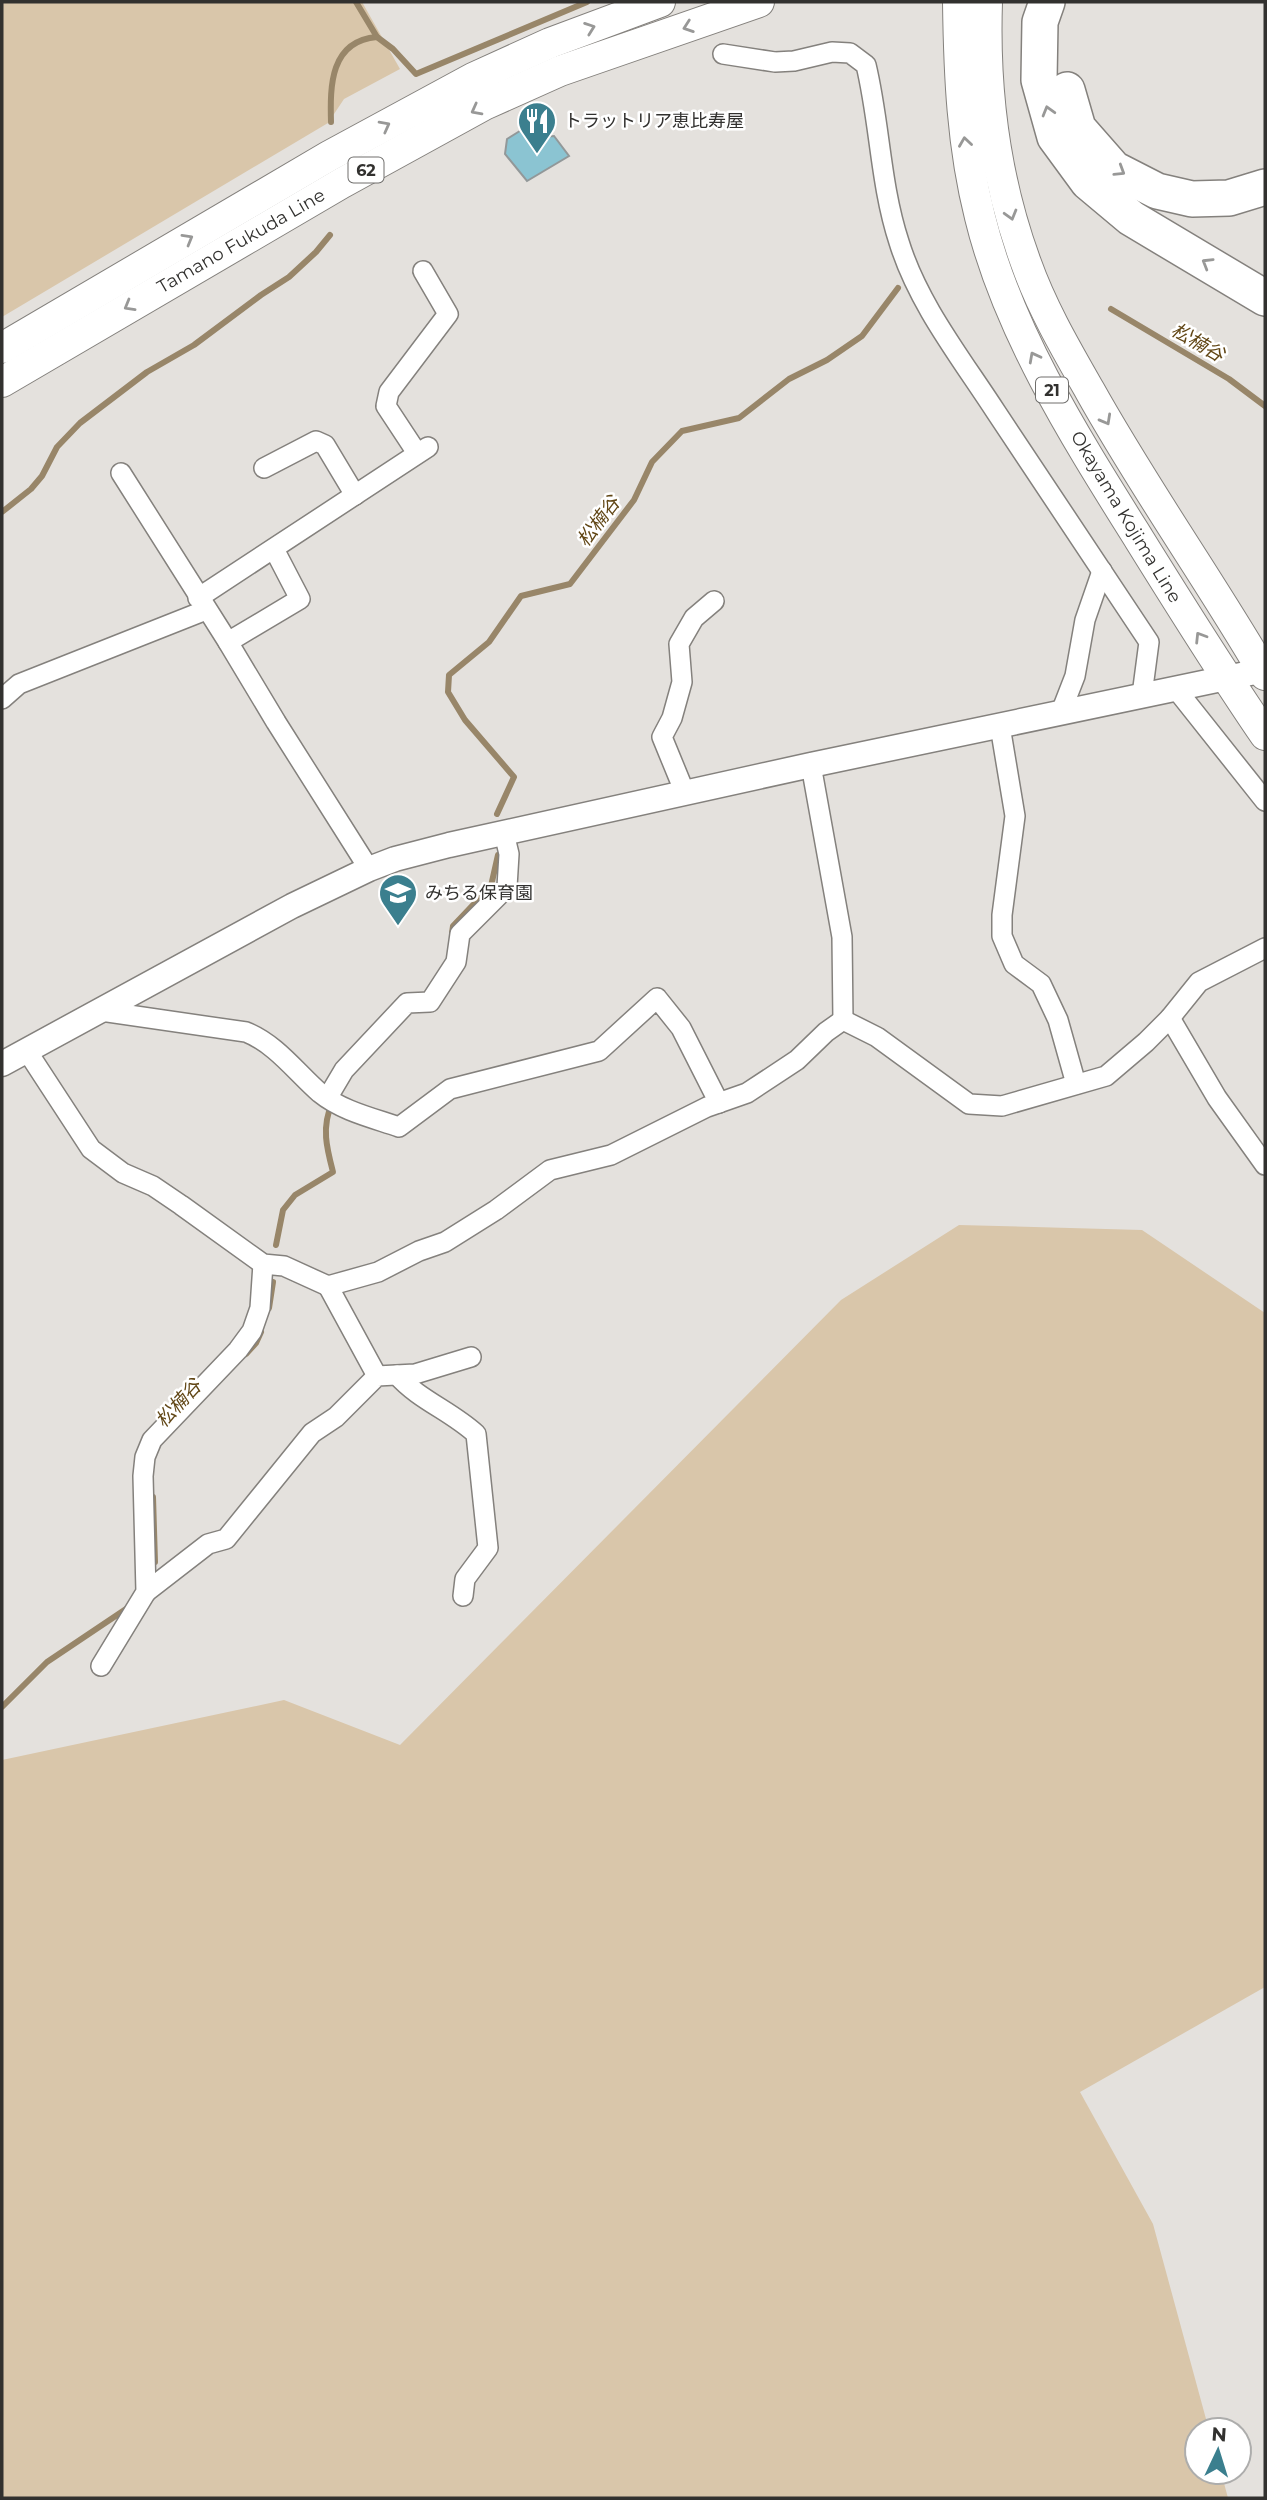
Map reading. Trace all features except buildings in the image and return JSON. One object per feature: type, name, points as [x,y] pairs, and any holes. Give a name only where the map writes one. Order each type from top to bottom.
[{"type":"highway","points":[[1047,2],[1040,22],[1039,80],[1055,137],[1087,182],[1131,218],[1265,298]]},
{"type":"highway","points":[[1070,2],[1065,13],[1059,62],[1078,128],[1114,169],[1157,191],[1192,198],[1229,198],[1265,187]]},
{"type":"main road","name":"Tamano Fukuda Line","points":[[2,348],[329,156],[473,78],[550,43],[660,2]]},
{"type":"main road","name":"Okayama Kojima Line","points":[[958,2],[962,117],[969,169],[980,220],[1001,284],[1024,338],[1086,454],[1226,678],[1265,734]]},
{"type":"main road","name":"Okayama Kojima Line","points":[[987,2],[987,61],[996,152],[1010,214],[1026,264],[1055,329],[1116,437],[1264,672]]},
{"type":"main road","name":"Tamano Fukuda Line","points":[[2,382],[121,310],[484,105],[561,71],[755,3]]},
{"type":"street","points":[[723,54],[775,62],[794,61],[832,52],[850,53],[866,65],[874,98],[887,197],[899,243],[918,287],[951,344],[1149,642],[1142,695]]},
{"type":"street","points":[[2,699],[19,684],[202,604],[274,549],[422,450],[386,405],[389,392],[448,314],[423,271]]},
{"type":"street","points":[[264,468],[316,441],[325,446],[355,495]]},
{"type":"street","points":[[121,473],[369,869]]},
{"type":"street","points":[[229,642],[300,599],[274,549]]},
{"type":"street","points":[[1061,712],[1075,676],[1085,620],[1102,571]]},
{"type":"street","points":[[685,793],[662,737],[672,718],[682,682],[678,644],[694,618],[714,601]]},
{"type":"street","points":[[2,1064],[292,905],[369,869],[406,856],[811,765],[1264,672]]},
{"type":"street","points":[[1176,689],[1265,801]]},
{"type":"street","points":[[1000,726],[1015,816],[1002,915],[1002,936],[1014,964],[1041,985],[1058,1020],[1076,1084]]},
{"type":"street","points":[[811,765],[842,937],[843,1020]]},
{"type":"street","points":[[328,1097],[344,1070],[407,1003],[430,1002],[456,962],[460,934],[507,887],[509,855],[504,832]]},
{"type":"street","points":[[843,1020],[877,1037],[969,1104],[1002,1106],[1106,1076],[1170,1018],[1199,982],[1265,947]]},
{"type":"street","points":[[100,1011],[254,1035],[263,1039],[328,1097],[355,1112],[399,1127],[450,1089],[598,1051],[657,998],[681,1028],[719,1103]]},
{"type":"street","points":[[1170,1018],[1217,1098],[1265,1165]]},
{"type":"street","points":[[328,1286],[378,1272],[419,1251],[445,1242],[496,1210],[550,1170],[611,1155],[719,1103],[747,1093],[797,1060],[843,1020]]},
{"type":"street","points":[[27,1051],[92,1149],[123,1172],[153,1186],[263,1264],[284,1266],[328,1286],[377,1376]]},
{"type":"street","points":[[146,1592],[143,1476],[145,1457],[152,1440],[238,1350],[252,1331],[260,1308],[263,1264]]},
{"type":"street","points":[[101,1666],[146,1592],[208,1544],[226,1539],[313,1433],[336,1417],[377,1376],[415,1374],[471,1357]]},
{"type":"street","points":[[397,1375],[422,1398],[463,1422],[476,1434],[488,1548],[465,1579],[463,1596]]},
{"type":"shaded area","points":[[2,2],[362,2],[400,69],[344,99],[328,123],[2,317]]},
{"type":"shaded area","points":[[959,1225],[1142,1230],[1265,1313],[1265,1987],[1080,2092],[1153,2224],[1205,2416],[1183,2416],[1183,2486],[1225,2486],[1228,2498],[2,2498],[2,1760],[284,1700],[400,1745],[841,1300]]},
{"type":"waterway","points":[[356,2],[377,37]]},
{"type":"waterway","points":[[331,122],[331,94],[336,68],[350,47],[361,40],[377,37],[393,49],[416,74],[587,2]]},
{"type":"waterway","points":[[2,512],[31,489],[42,476],[57,447],[80,423],[147,372],[194,345],[289,277],[330,235]]},
{"type":"waterway","name":"松楠谷","points":[[497,814],[514,777],[465,720],[448,692],[449,675],[489,642],[521,596],[570,584],[634,500],[652,462],[682,431],[739,418],[789,379],[827,360],[862,336],[898,288]]},
{"type":"waterway","name":"松楠谷","points":[[1111,309],[1229,379],[1265,406]]},
{"type":"waterway","name":"松楠谷","points":[[452,933],[453,926],[491,886],[498,855]]},
{"type":"waterway","name":"松楠谷","points":[[276,1245],[283,1210],[295,1195],[333,1172],[326,1130],[332,1104]]},
{"type":"waterway","name":"松楠谷","points":[[269,1308],[273,1282]]},
{"type":"waterway","name":"松楠谷","points":[[246,1354],[261,1332]]},
{"type":"waterway","name":"松楠谷","points":[[153,1497],[155,1562]]},
{"type":"waterway","name":"松楠谷","points":[[2,1707],[47,1662],[126,1609]]},
{"type":"place","name":"トラットリア恵比寿屋","points":[[537,155]]},
{"type":"place","name":"みちる保育園","points":[[398,927]]}]
